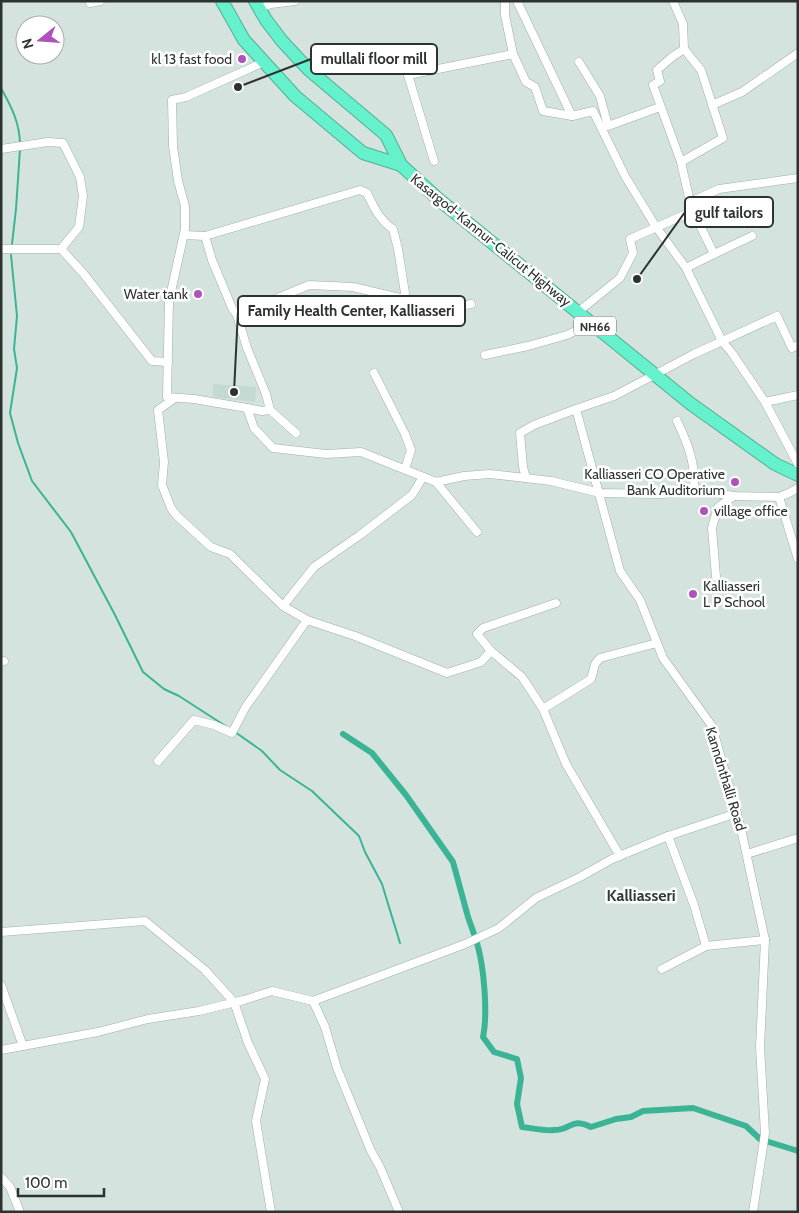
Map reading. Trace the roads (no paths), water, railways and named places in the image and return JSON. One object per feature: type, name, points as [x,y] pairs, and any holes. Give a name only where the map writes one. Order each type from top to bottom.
[{"type":"highway","name":"Kasargod-Kannur-Calicut Highway","points":[[222,1],[244,40],[295,96],[363,153],[401,165]]},
{"type":"highway","name":"Kasargod-Kannur-Calicut Highway","points":[[257,4],[282,41],[310,70],[386,135],[401,165],[490,242],[691,404],[775,464],[798,475]]},
{"type":"street","points":[[90,3],[100,1]]},
{"type":"street","points":[[257,4],[295,1]]},
{"type":"street","points":[[505,1],[505,15],[513,54],[526,82],[535,87],[543,111],[572,116],[593,111],[625,176],[656,228],[686,268],[722,341],[765,402],[798,464]]},
{"type":"street","points":[[517,1],[572,116]]},
{"type":"street","points":[[673,1],[683,24],[684,49],[700,70],[722,138],[681,162]]},
{"type":"street","points":[[684,49],[656,70],[660,81],[653,85],[681,162],[693,211],[714,254]]},
{"type":"street","points":[[712,105],[742,92],[798,53]]},
{"type":"street","points":[[434,161],[408,75],[513,54]]},
{"type":"street","points":[[264,62],[186,97],[172,100],[173,146],[178,181],[185,206],[184,234],[168,301],[167,397],[194,399],[262,411],[270,410]]},
{"type":"street","points":[[579,62],[600,96],[608,126],[660,107]]},
{"type":"street","points":[[1,148],[48,142],[63,143],[80,177],[83,196],[79,227],[61,249]]},
{"type":"street","points":[[690,202],[719,189],[798,178]]},
{"type":"street","points":[[184,234],[205,236],[360,190],[367,193],[375,210],[388,226],[393,229],[405,294],[404,299],[408,310],[424,312],[471,304]]},
{"type":"street","points":[[578,312],[620,278],[633,253],[630,239],[693,211]]},
{"type":"street","points":[[205,236],[212,260],[232,308],[237,315],[270,410],[296,433]]},
{"type":"street","points":[[686,268],[752,236]]},
{"type":"street","points":[[1,249],[61,249],[83,273],[152,361],[168,362]]},
{"type":"street","points":[[237,315],[308,285],[353,287],[404,299]]},
{"type":"street","points":[[526,478],[523,467],[520,433],[534,426],[614,396],[722,341],[777,316],[792,348],[798,345]]},
{"type":"street","points":[[485,355],[528,346],[566,335],[592,323]]},
{"type":"street","points":[[374,373],[405,434],[411,450],[405,469]]},
{"type":"street","points":[[765,402],[798,395]]},
{"type":"street","points":[[175,398],[158,410],[164,462],[162,485],[171,508],[177,516],[211,547],[230,554],[283,606],[307,620],[355,636],[447,673],[481,662],[491,651]]},
{"type":"street","points":[[247,408],[254,428],[273,448],[326,454],[361,452],[436,482],[477,532]]},
{"type":"street","name":"Kanndnthalli Road","points":[[576,409],[620,570],[640,600],[663,658],[712,726],[747,854],[765,940],[760,1047],[765,1134],[752,1212]]},
{"type":"street","points":[[677,421],[690,452],[695,474],[694,490]]},
{"type":"street","points":[[436,482],[464,476],[490,474],[550,482],[600,493],[663,494],[694,490],[734,496],[779,497],[789,494],[798,488]]},
{"type":"street","points":[[283,606],[314,567],[412,495],[423,477]]},
{"type":"street","points":[[716,577],[712,528],[718,507],[734,496]]},
{"type":"street","points":[[779,497],[798,559]]},
{"type":"street","points":[[556,603],[483,628],[476,634],[491,651],[522,677],[543,709],[566,764],[620,856]]},
{"type":"street","points":[[158,761],[194,720],[234,730],[245,708],[307,620]]},
{"type":"street","points":[[543,709],[591,679],[595,664],[600,658],[657,643]]},
{"type":"street","points":[[1,1050],[98,1032],[148,1019],[199,1011],[272,991],[313,1001],[465,944],[499,928],[536,898],[620,856],[668,836],[737,812]]},
{"type":"street","points":[[668,836],[694,905],[706,946]]},
{"type":"street","points":[[747,854],[798,838]]},
{"type":"street","points":[[1,932],[146,921],[205,970],[234,1002],[248,1043],[265,1079],[256,1121],[271,1212]]},
{"type":"street","points":[[662,969],[706,946],[765,940]]},
{"type":"street","points":[[1,985],[23,1046]]},
{"type":"street","points":[[313,1001],[326,1028],[337,1068],[371,1151],[380,1167],[399,1212]]},
{"type":"street","points":[[1,1177],[10,1187],[20,1212]]},
{"type":"waterway","points":[[1,88],[17,122],[20,145]]},
{"type":"waterway","points":[[12,244],[20,149]]},
{"type":"waterway","points":[[11,255],[17,316],[14,349],[17,368],[10,413],[18,443],[32,481],[71,532],[143,672],[164,689],[179,696],[227,727]]},
{"type":"waterway","points":[[235,732],[262,751],[280,770],[312,791],[359,836],[365,852],[382,884],[400,943]]},
{"type":"waterway","points":[[343,734],[372,753],[406,795],[453,862],[474,934]]},
{"type":"waterway","points":[[477,943],[482,964],[484,990],[485,1016],[483,1037],[494,1052],[517,1059],[521,1078],[517,1104],[522,1127],[554,1130],[579,1123],[591,1127],[616,1119],[631,1117],[643,1111],[693,1108],[746,1126],[761,1140]]},
{"type":"waterway","points":[[769,1142],[798,1151]]},
{"type":"place","name":"kl 13 fast food","points":[[242,59]]},
{"type":"place","name":"mullali floor mill","points":[[238,87]]},
{"type":"place","name":"gulf tailors","points":[[637,279]]},
{"type":"place","name":"Water tank","points":[[198,294]]},
{"type":"place","name":"Family Health Center, Kalliasseri","points":[[234,392]]},
{"type":"place","name":"Kalliasseri CO Operative Bank Auditorium","points":[[735,482]]},
{"type":"place","name":"village office","points":[[704,511]]},
{"type":"place","name":"Kalliasseri L P School","points":[[693,594]]},
{"type":"district","name":"Kalliasseri","points":[[641,895]]}]
